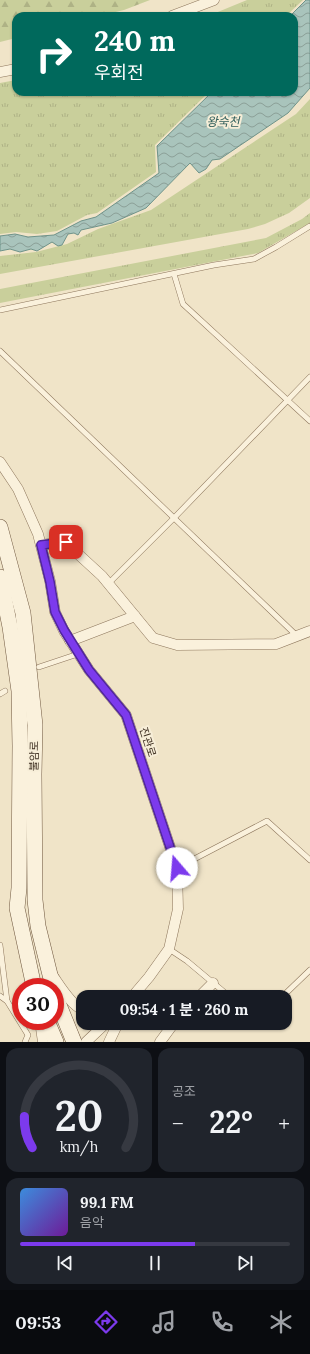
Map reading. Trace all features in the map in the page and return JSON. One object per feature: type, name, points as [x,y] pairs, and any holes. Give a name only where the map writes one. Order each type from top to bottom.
[{"type":"street","points":[[182,12],[214,0]]},
{"type":"street","points":[[0,72],[12,69]]},
{"type":"street","name":"진관로","points":[[0,462],[18,489],[38,534],[50,582],[55,612],[70,641],[89,670],[126,715],[177,868],[178,909],[169,949],[138,990]]},
{"type":"street","name":"불암로","points":[[0,527],[23,613],[31,681],[35,725],[35,900],[38,926],[50,978]]},
{"type":"street","points":[[41,545],[66,542],[102,576],[153,638],[177,645],[276,644],[310,631]]},
{"type":"street","name":"불암로","points":[[0,577],[10,627],[18,691],[20,746],[19,888],[17,908],[32,978]]},
{"type":"street","points":[[70,641],[134,616]]},
{"type":"street","points":[[48,969],[76,1006]]},
{"type":"street","points":[[206,990],[213,983]]},
{"type":"street","points":[[64,1017],[74,1042]]},
{"type":"street","points":[[41,1030],[43,1042]]},
{"type":"street","points":[[51,1030],[56,1042]]},
{"type":"street","points":[[86,1042],[99,1030]]},
{"type":"street","points":[[109,1042],[115,1030]]},
{"type":"street","points":[[160,1042],[169,1030]]},
{"type":"lane","points":[[0,310],[214,265],[254,259],[310,226]]},
{"type":"lane","points":[[174,274],[183,304],[310,420]]},
{"type":"lane","points":[[0,351],[296,636]]},
{"type":"lane","points":[[108,584],[174,518],[310,376]]},
{"type":"lane","points":[[39,667],[78,654]]},
{"type":"lane","points":[[177,868],[267,821],[310,860]]},
{"type":"lane","points":[[0,945],[7,1001]]},
{"type":"lane","points":[[169,949],[187,961],[222,990]]},
{"type":"lane","points":[[289,990],[310,970]]},
{"type":"lane","points":[[0,996],[7,1001],[28,1035],[25,1042]]},
{"type":"green space","points":[[0,0],[150,0],[116,12],[12,12],[12,39],[0,42]]},
{"type":"green space","points":[[247,0],[303,0],[290,12],[218,12]]},
{"type":"green space","points":[[12,81],[12,96],[205,96],[155,145],[156,172],[97,213],[87,215],[57,231],[37,234],[16,232],[0,234],[0,83]]},
{"type":"green space","points":[[310,99],[310,198],[289,213],[265,224],[248,229],[0,274],[0,256],[36,252],[67,244],[98,229],[151,210],[296,114]]},
{"type":"green space","points":[[310,213],[310,223],[258,253],[0,303],[0,289],[266,238],[302,219]]},
{"type":"water","name":"왕숙천","points":[[306,0],[310,0],[310,88],[288,113],[220,159],[212,160],[206,169],[199,173],[190,163],[146,208],[112,223],[81,230],[78,235],[74,233],[68,234],[62,245],[58,246],[52,242],[37,251],[31,249],[20,252],[10,249],[0,251],[0,236],[15,234],[28,237],[54,235],[81,221],[96,217],[159,173],[157,146],[208,96],[298,96],[298,12],[294,12]]},
{"type":"route","points":[[66,542],[41,545],[50,582],[55,612],[64,630],[89,670],[126,715],[177,868]]}]
